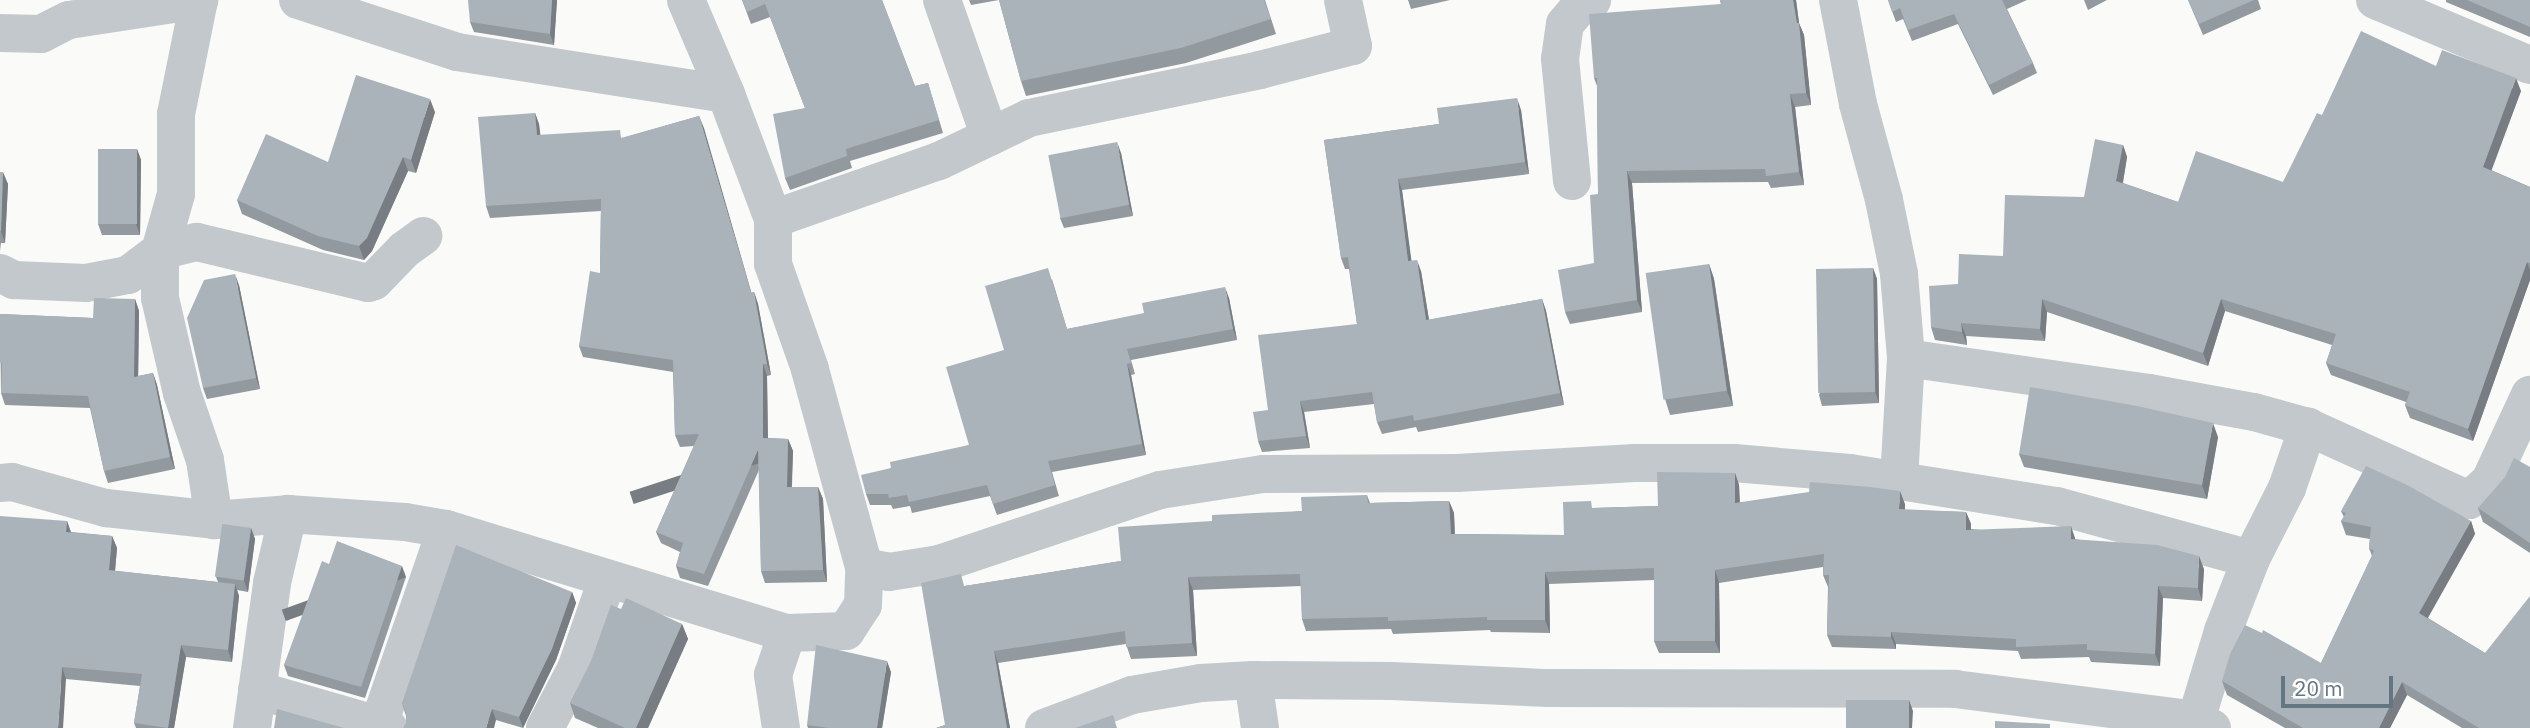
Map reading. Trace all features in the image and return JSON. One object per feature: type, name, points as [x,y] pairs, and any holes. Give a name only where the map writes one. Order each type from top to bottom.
[{"type":"street","points":[[0,33],[41,34],[69,20],[199,0],[176,114],[176,194],[160,251],[160,298],[182,393],[205,460],[214,520]]},
{"type":"street","points":[[298,0],[457,52],[726,94]]},
{"type":"street","points":[[0,483],[12,482],[106,508],[214,520],[288,514],[405,522],[446,529],[787,633],[845,631],[863,605],[864,567],[810,369],[774,264],[773,219],[726,94],[686,0]]},
{"type":"street","points":[[942,0],[990,137]]},
{"type":"street","points":[[773,219],[939,161],[1029,118],[1260,70],[1353,46],[1343,0]]},
{"type":"street","points":[[1572,181],[1560,59],[1565,24],[1582,4],[1592,0]]},
{"type":"street","points":[[1838,0],[1858,104],[1884,200],[1899,274],[1906,358],[1899,481]]},
{"type":"street","points":[[2375,0],[2530,65]]},
{"type":"street","points":[[0,273],[14,281],[86,283],[128,275],[160,251],[197,242],[368,283],[374,281],[404,250],[423,236]]},
{"type":"street","points":[[1906,358],[2149,393],[2254,412],[2308,427],[2469,500],[2490,481],[2530,395]]},
{"type":"street","points":[[1044,728],[1132,695],[1201,682],[1253,680],[1392,681],[1562,689],[1955,688],[2204,724],[2223,631],[2251,559],[2287,488],[2308,427]]},
{"type":"street","points":[[864,567],[889,572],[939,564],[1160,490],[1263,474],[1457,473],[1635,463],[1721,463],[1850,473],[2057,506],[2251,559]]},
{"type":"street","points":[[252,728],[272,583],[288,514]]},
{"type":"street","points":[[257,690],[384,726],[446,529]]},
{"type":"street","points":[[545,728],[576,669],[607,580]]},
{"type":"street","points":[[781,728],[773,675],[787,633]]},
{"type":"street","points":[[1253,680],[1260,728]]},
{"type":"building","points":[[468,0],[552,0],[550,34],[470,22]]},
{"type":"building","points":[[742,0],[882,0],[915,86],[928,83],[939,120],[846,149],[847,156],[785,178],[773,114],[805,108],[765,4],[747,12]]},
{"type":"building","points":[[999,0],[1264,0],[1271,19],[1181,48],[1021,81]]},
{"type":"building","points":[[1720,0],[1793,0],[1799,23],[1806,93],[1790,94],[1799,172],[1766,176],[1765,169],[1627,171],[1637,300],[1565,312],[1558,270],[1594,263],[1590,195],[1598,194],[1597,78],[1594,78],[1589,14],[1721,4]]},
{"type":"building","points":[[1888,0],[2002,0],[2033,63],[1989,85],[1954,14],[1908,30],[1900,8],[1892,12]]},
{"type":"building","points":[[2188,0],[2254,0],[2199,24]]},
{"type":"building","points":[[2467,0],[2530,0],[2530,27]]},
{"type":"building","points":[[2361,31],[2436,66],[2442,50],[2516,78],[2483,167],[2530,187],[2530,263],[2527,262],[2468,429],[2405,405],[2410,392],[2326,363],[2336,334],[2221,299],[2203,353],[2042,299],[2040,329],[1961,323],[1962,332],[1931,327],[1929,286],[1958,284],[1959,254],[2003,256],[2005,195],[2084,197],[2095,139],[2123,145],[2116,181],[2178,202],[2196,151],[2283,182],[2317,113],[2322,115]]},
{"type":"building","points":[[356,75],[430,99],[411,160],[403,157],[367,238],[359,246],[318,236],[237,200],[266,134],[328,162]]},
{"type":"building","points":[[1517,98],[1525,162],[1398,179],[1408,261],[1417,260],[1426,320],[1542,299],[1560,393],[1414,421],[1413,415],[1377,422],[1372,392],[1300,401],[1306,436],[1258,441],[1253,412],[1268,410],[1258,335],[1357,324],[1348,257],[1341,258],[1324,140],[1439,124],[1437,108]]},
{"type":"building","points":[[535,113],[537,135],[620,130],[621,138],[699,116],[751,293],[754,292],[767,364],[763,364],[763,438],[788,439],[787,487],[818,487],[823,570],[761,571],[758,450],[704,574],[676,566],[683,543],[656,532],[699,434],[675,435],[673,360],[579,346],[590,271],[600,273],[601,199],[486,206],[478,117]]},
{"type":"building","points":[[1117,142],[1129,205],[1060,218],[1048,155]]},
{"type":"building","points":[[98,149],[137,149],[137,224],[98,224]]},
{"type":"building","points":[[0,172],[3,172],[1,231],[0,231]]},
{"type":"building","points":[[1709,264],[1727,391],[1663,400],[1646,273]]},
{"type":"building","points":[[1048,268],[1067,329],[1144,313],[1142,303],[1225,287],[1233,329],[1127,349],[1131,363],[1127,364],[1142,444],[1048,461],[1055,485],[993,504],[987,485],[909,502],[907,495],[889,498],[888,494],[866,494],[861,475],[891,468],[890,462],[969,445],[946,367],[1004,350],[985,286]]},
{"type":"building","points":[[1873,268],[1875,392],[1818,393],[1816,269]]},
{"type":"building","points":[[235,274],[256,378],[203,388],[187,318],[204,280]]},
{"type":"building","points":[[94,298],[135,299],[134,377],[153,373],[170,457],[104,471],[88,396],[1,393],[0,314],[93,318]]},
{"type":"building","points":[[2030,387],[2213,423],[2202,485],[2019,454]]},
{"type":"building","points":[[2514,458],[2530,467],[2530,543],[2478,508],[2505,477]]},
{"type":"building","points":[[2366,466],[2409,486],[2471,521],[2419,613],[2485,653],[2530,596],[2530,728],[2479,728],[2402,682],[2379,728],[2303,728],[2222,681],[2230,654],[2245,625],[2262,633],[2263,630],[2321,663],[2374,551],[2369,548],[2371,527],[2341,521],[2346,513],[2341,511]]},
{"type":"building","points":[[1657,472],[1735,473],[1735,503],[1809,492],[1810,482],[1900,491],[1899,509],[1966,512],[1966,530],[2071,526],[2071,539],[2157,545],[2199,556],[2198,588],[2158,586],[2155,654],[2087,650],[2087,644],[2016,647],[2016,639],[1891,632],[1891,637],[1827,635],[1829,575],[1823,575],[1824,554],[1715,570],[1715,641],[1654,641],[1654,568],[1545,572],[1545,620],[1487,620],[1487,617],[1388,621],[1388,617],[1302,619],[1300,574],[1188,577],[1192,643],[1126,647],[1125,631],[994,651],[1007,728],[936,728],[945,725],[921,583],[961,574],[964,586],[1121,561],[1118,527],[1212,521],[1212,515],[1302,511],[1301,497],[1367,495],[1368,503],[1449,501],[1451,534],[1564,535],[1563,502],[1591,501],[1592,508],[1658,506]]},
{"type":"building","points":[[0,516],[67,521],[66,532],[112,536],[109,570],[235,584],[228,650],[181,645],[168,728],[134,723],[142,674],[62,667],[58,728],[0,728]]},
{"type":"building","points":[[222,524],[251,528],[244,580],[215,576]]},
{"type":"building","points":[[337,541],[402,566],[361,687],[284,665],[322,561],[329,564]]},
{"type":"building","points":[[456,545],[572,592],[552,649],[519,717],[492,709],[486,728],[403,728],[406,713],[402,703]]},
{"type":"building","points":[[626,598],[682,624],[636,728],[625,728],[570,703],[591,661],[611,605],[621,609]]},
{"type":"building","points":[[816,645],[887,661],[877,728],[807,725]]},
{"type":"building","points":[[1846,700],[1909,700],[1909,728],[1846,728]]},
{"type":"building","points":[[277,709],[344,728],[274,728]]},
{"type":"building","points":[[1113,715],[1117,728],[1075,728]]},
{"type":"building","points":[[1995,721],[2050,724],[2050,728],[1995,728]]}]
